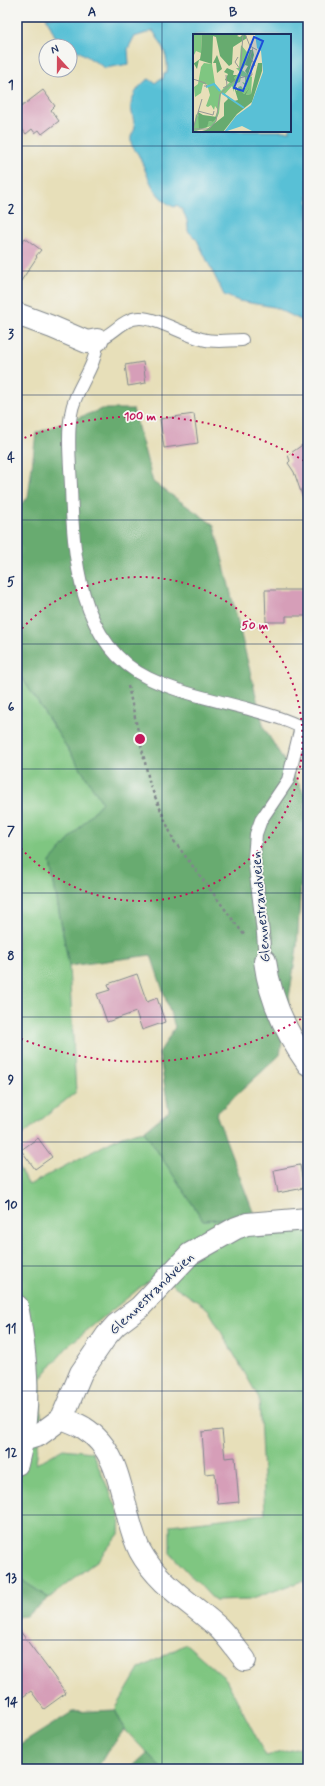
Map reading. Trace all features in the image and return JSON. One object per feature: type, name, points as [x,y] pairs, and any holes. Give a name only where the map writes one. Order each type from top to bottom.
[{"type":"street","points":[[17,314],[87,342],[97,340]]},
{"type":"street","name":"Glennestrandveien","points":[[265,962],[267,977],[280,1016],[308,1064]]},
{"type":"street","name":"Glennestrandveien","points":[[62,1418],[81,1373],[89,1359],[107,1335],[116,1325],[140,1307],[190,1254],[236,1228],[247,1224],[308,1219]]},
{"type":"street","points":[[17,1306],[27,1371],[27,1404],[24,1440],[17,1464]]},
{"type":"street","points":[[24,1440],[39,1435],[62,1418],[85,1428],[104,1446],[119,1479],[130,1522],[139,1549],[150,1567],[170,1588],[219,1628],[245,1660]]},
{"type":"lane","points":[[242,340],[213,341],[202,339],[151,320],[140,318],[130,320],[103,338],[97,340],[95,358],[74,402],[69,427],[72,535],[76,566],[85,598],[102,634],[110,649],[123,663],[158,683],[181,691],[277,717],[304,729]]},
{"type":"lane","name":"Glennestrandveien","points":[[265,962],[264,933],[254,858],[256,834],[261,820],[288,780],[304,729]]},
{"type":"path","points":[[123,663],[150,785],[174,841],[265,962]]},
{"type":"green space","points":[[102,409],[133,409],[153,482],[214,525],[264,728],[306,796],[297,947],[280,1055],[216,1114],[255,1217],[203,1220],[144,1131],[169,1111],[159,1053],[175,1027],[151,955],[69,966],[50,862],[102,802],[17,670],[17,507],[28,498],[36,433]]},
{"type":"green space","points":[[17,670],[102,802],[50,862],[69,966],[76,1092],[17,1139]]},
{"type":"green space","points":[[144,1131],[203,1220],[255,1217],[308,1222],[308,1586],[302,1581],[249,1600],[215,1601],[170,1553],[170,1525],[265,1514],[259,1398],[208,1309],[157,1274],[70,1344],[40,1379],[41,1416],[36,1464],[63,1449],[92,1452],[120,1515],[119,1534],[98,1560],[49,1598],[17,1577],[17,1166],[29,1185],[122,1136]]},
{"type":"green space","points":[[17,1577],[49,1598],[26,1616],[17,1617]]},
{"type":"green space","points":[[186,1644],[226,1679],[266,1756],[308,1746],[308,1769],[163,1769],[125,1730],[115,1710],[139,1669]]},
{"type":"green space","points":[[115,1710],[125,1730],[107,1752],[97,1769],[17,1769],[17,1747],[72,1712]]},
{"type":"green space","points":[[147,1753],[163,1769],[130,1769]]},
{"type":"water","points":[[46,17],[308,17],[308,321],[305,322],[274,307],[239,301],[224,295],[197,240],[188,231],[187,220],[184,213],[177,205],[174,207],[160,197],[131,143],[131,137],[135,127],[131,104],[136,91],[149,79],[155,83],[160,79],[163,79],[164,74],[167,73],[166,56],[153,31],[134,37],[128,49],[129,64],[105,68],[78,51],[78,38],[58,38],[55,36]]},
{"type":"building","points":[[43,90],[55,106],[51,110],[59,121],[42,134],[39,130],[35,133],[32,129],[26,134],[17,122],[17,110]]},
{"type":"building","points":[[25,238],[41,250],[17,287],[17,245],[19,246]]},
{"type":"building","points":[[143,362],[146,383],[128,386],[125,365]]},
{"type":"building","points":[[194,414],[198,443],[164,448],[160,419]]},
{"type":"building","points":[[308,441],[308,503],[305,504],[294,472],[288,463],[290,461],[288,455]]},
{"type":"building","points":[[265,590],[306,590],[307,616],[286,616],[286,622],[266,622]]},
{"type":"building","points":[[137,974],[147,1002],[157,998],[165,1022],[142,1030],[136,1012],[107,1022],[97,994],[110,990],[108,984]]},
{"type":"building","points":[[38,1138],[52,1157],[35,1169],[21,1150]]},
{"type":"building","points":[[300,1165],[304,1188],[278,1193],[274,1170]]},
{"type":"building","points":[[222,1430],[225,1458],[235,1457],[239,1502],[218,1504],[215,1473],[205,1474],[202,1432]]},
{"type":"building","points":[[17,1627],[66,1693],[44,1709],[31,1691],[17,1701]]}]
